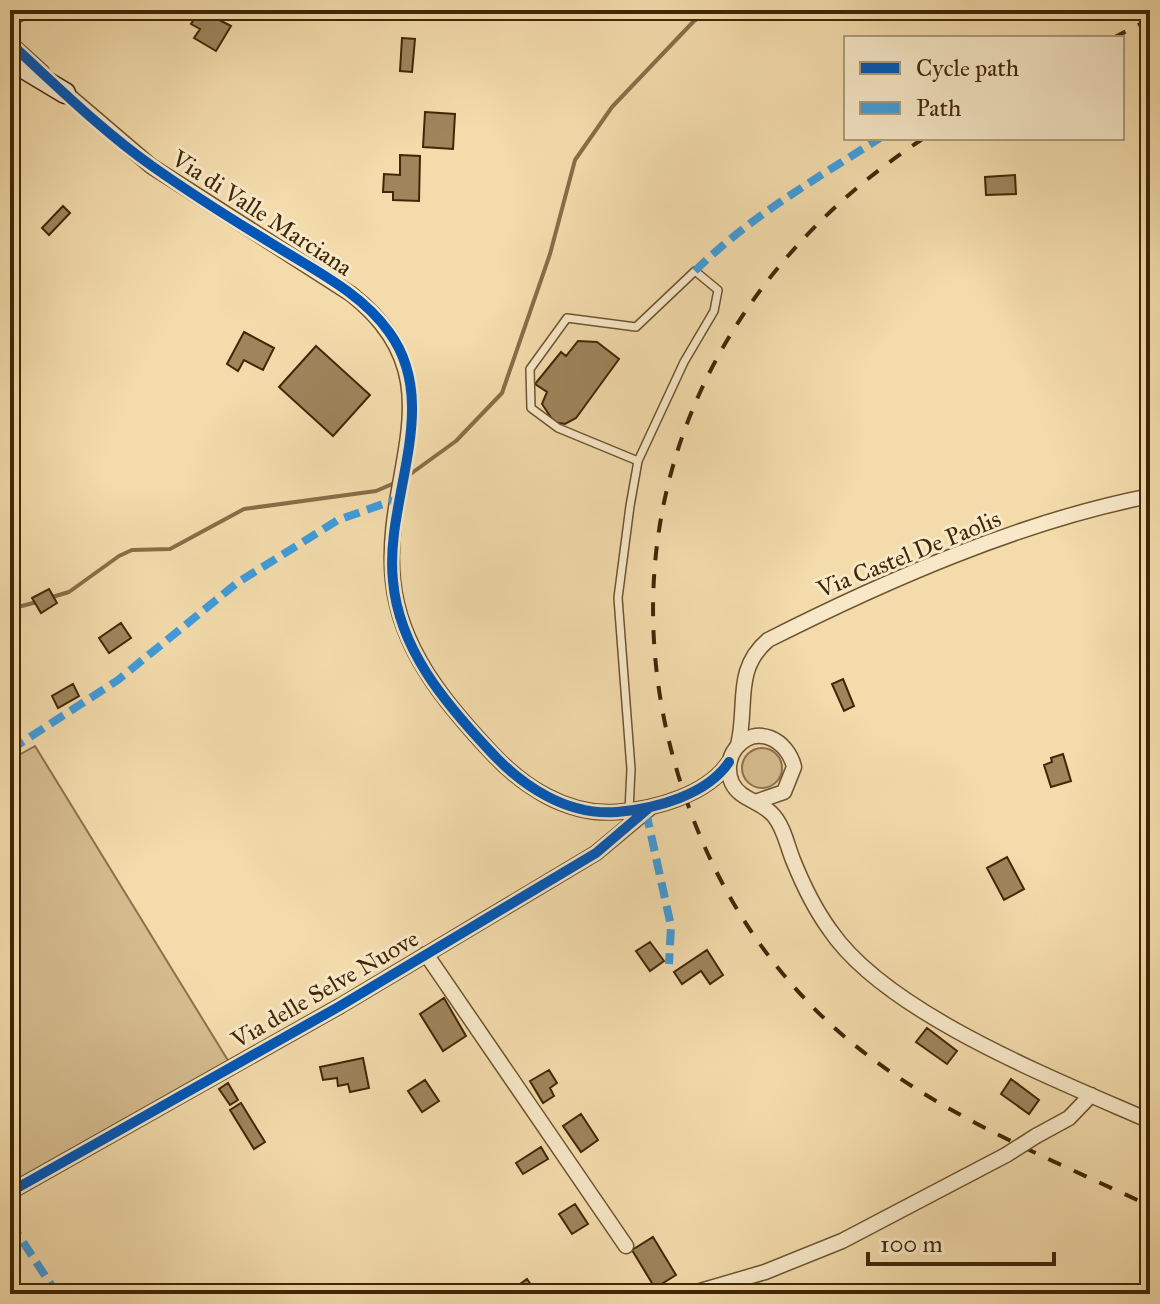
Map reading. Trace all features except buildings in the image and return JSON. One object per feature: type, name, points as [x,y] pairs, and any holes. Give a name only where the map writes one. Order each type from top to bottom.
[{"type":"street","points":[[10,19],[26,10]]},
{"type":"street","name":"Via di Valle Marciana","points":[[10,43],[151,166],[335,282],[377,316],[396,343],[409,381],[412,426],[392,560],[396,602],[411,644],[440,693],[494,755],[530,787],[587,810],[629,811],[651,806]]},
{"type":"street","points":[[10,60],[65,93]]},
{"type":"street","name":"Via Castel De Paolis","points":[[738,745],[743,714],[743,676],[757,649],[768,640],[847,601],[1039,524],[1150,496]]},
{"type":"street","points":[[743,714],[747,723],[788,750],[794,767],[789,785],[776,797],[758,801]]},
{"type":"street","points":[[651,806],[705,786],[720,776],[738,745],[751,737],[765,736]]},
{"type":"street","points":[[729,762],[732,782],[738,791]]},
{"type":"street","points":[[705,786],[738,791],[758,801],[774,815],[819,915],[862,967],[959,1032],[1150,1121]]},
{"type":"street","points":[[776,797],[782,831]]},
{"type":"street","name":"Via delle Selve Nuove","points":[[10,1192],[340,1006],[601,850],[651,806]]},
{"type":"street","name":"Via delle Selve Nuove","points":[[426,954],[626,1246]]},
{"type":"street","points":[[690,1294],[765,1272],[842,1241],[1006,1155],[1069,1118],[1091,1095]]},
{"type":"lane","points":[[629,811],[631,769],[618,598],[638,461],[684,362],[714,311],[718,290],[695,271],[636,327],[567,318],[530,369],[531,408],[558,428],[638,461]]},
{"type":"shaded area","points":[[35,746],[232,1067],[10,1191],[10,760]]},
{"type":"shaded area","points":[[762,748],[776,754],[782,768],[776,782],[762,788],[748,782],[742,768],[748,754]]},
{"type":"waterway","points":[[405,478],[456,441],[502,393],[550,254],[575,160],[612,107],[694,21],[710,10]]},
{"type":"waterway","points":[[49,598],[69,592],[132,550],[170,549],[244,509],[376,491],[397,482]]},
{"type":"waterway","points":[[10,609],[37,602]]},
{"type":"railway","points":[[1117,36],[1150,19]]},
{"type":"railway","points":[[921,140],[849,195],[785,260],[732,331],[693,409],[666,493],[654,580],[657,671],[675,764],[700,836],[733,903],[776,965],[827,1021],[901,1079],[940,1103],[1023,1147],[1150,1206]]},
{"type":"marked path","points":[[695,271],[760,216],[877,140]]},
{"type":"marked path","points":[[10,750],[118,680],[237,583],[338,520],[400,498]]},
{"type":"marked path","points":[[646,812],[671,926],[669,964]]},
{"type":"marked path","points":[[10,1222],[57,1294]]},
{"type":"cycle path","points":[[10,43],[133,152],[167,177],[338,285],[366,306],[389,332],[404,361],[411,391],[412,422],[392,550],[397,606],[404,630],[427,674],[473,733],[503,764],[531,787],[563,804],[598,812],[617,812],[663,804],[694,792],[719,774],[729,762]]},
{"type":"cycle path","points":[[10,1192],[340,1006],[596,853],[650,807]]}]
